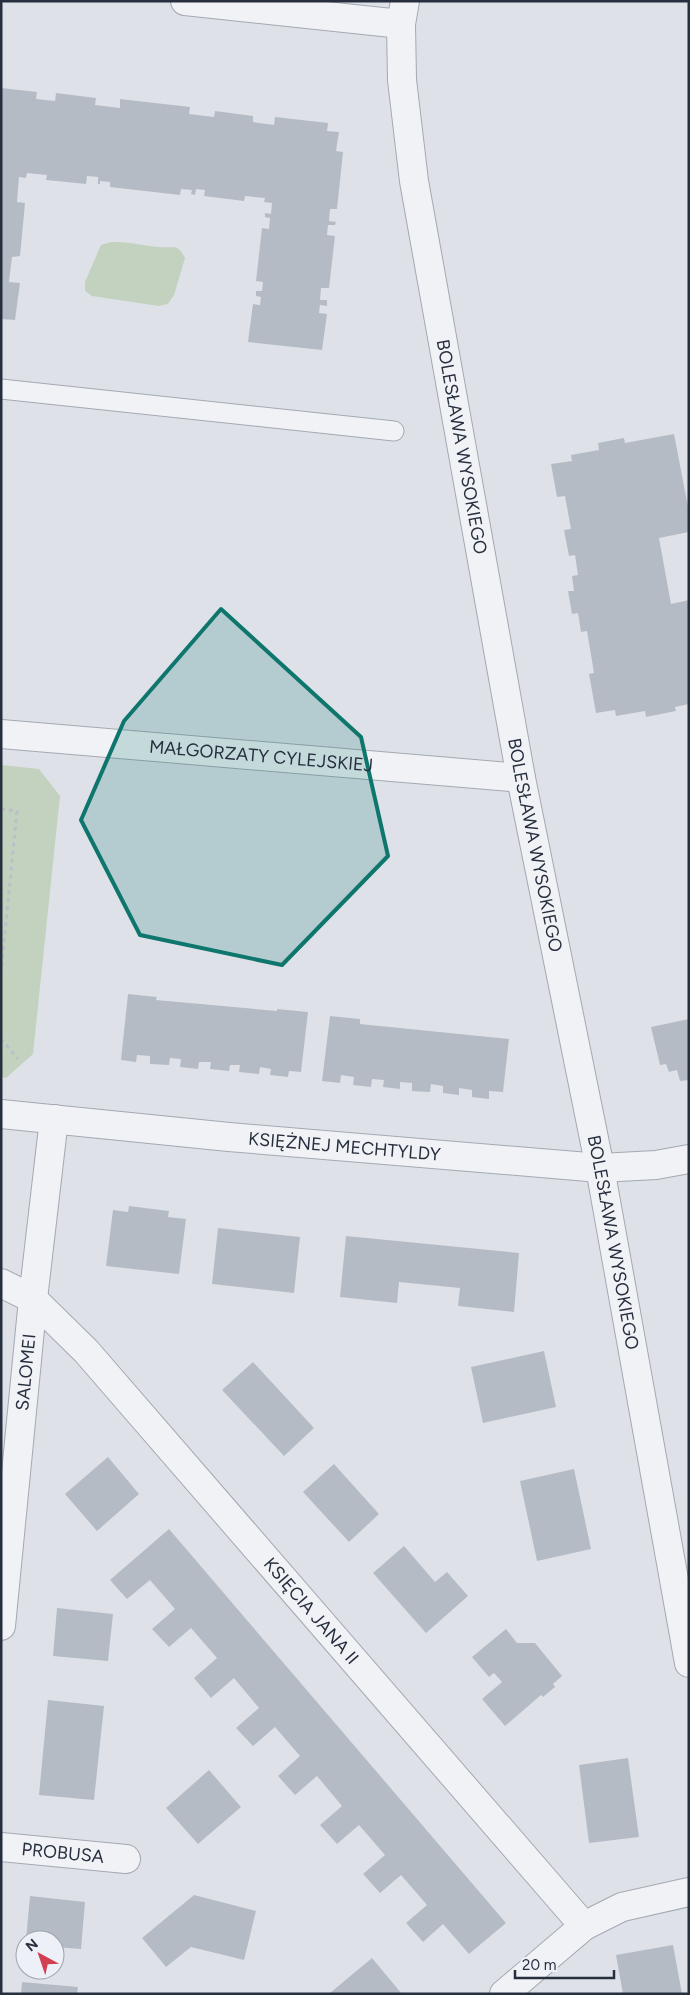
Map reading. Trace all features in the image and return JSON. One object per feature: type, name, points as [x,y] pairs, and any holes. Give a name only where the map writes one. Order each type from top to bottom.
[{"type":"street","points":[[185,1],[403,13]]},
{"type":"street","name":"BOLESŁAWA WYSOKIEGO","points":[[403,13],[402,80],[414,181],[521,778],[600,1168],[689,1662]]},
{"type":"street","name":"MAŁGORZATY CYLEJSKIEJ","points":[[1,734],[521,778]]},
{"type":"street","name":"KSIĘŻNEJ MECHTYLDY","points":[[1,1114],[230,1137],[600,1168],[656,1165],[689,1159]]},
{"type":"street","name":"SALOMEI","points":[[1,1626],[7,1515],[54,1119]]},
{"type":"street","name":"KSIĘCIA JANA II","points":[[1,1283],[33,1299],[92,1359],[584,1926]]},
{"type":"street","name":"PROBUSA","points":[[1,1847],[126,1859]]},
{"type":"street","points":[[504,1994],[584,1926],[622,1907],[689,1892]]},
{"type":"lane","points":[[1,389],[394,430]]},
{"type":"path","points":[[1,809],[17,810],[1,973]]},
{"type":"path","points":[[1,922],[6,923]]},
{"type":"path","points":[[1,1039],[18,1059]]},
{"type":"highlighted area","points":[[221,609],[361,737],[388,856],[282,965],[140,935],[81,820],[124,721]]},
{"type":"green space","points":[[111,242],[176,247],[181,251],[185,258],[174,295],[168,304],[159,306],[92,296],[85,291],[85,282],[101,245]]},
{"type":"green space","points":[[1,765],[39,769],[60,796],[33,1054],[6,1078],[1,1077]]},
{"type":"building","points":[[1,88],[37,92],[36,99],[55,101],[56,93],[96,98],[95,105],[120,108],[120,99],[190,107],[189,114],[214,117],[215,111],[253,116],[253,122],[274,125],[275,117],[328,123],[327,131],[339,132],[336,151],[343,152],[337,209],[330,209],[329,221],[336,222],[335,225],[328,225],[327,235],[335,236],[329,288],[321,288],[320,300],[327,300],[327,306],[320,305],[319,313],[327,314],[322,350],[248,342],[253,304],[260,305],[261,297],[256,296],[256,291],[262,291],[263,282],[256,281],[262,228],[269,229],[270,218],[265,217],[265,213],[271,214],[272,203],[264,202],[265,198],[245,196],[244,201],[204,196],[205,190],[196,189],[195,195],[191,194],[192,190],[181,189],[180,195],[110,187],[110,182],[100,181],[100,184],[98,184],[98,177],[87,176],[86,184],[46,180],[47,175],[27,173],[26,178],[19,177],[17,202],[25,203],[20,256],[12,257],[9,282],[20,283],[15,320],[1,319]]},
{"type":"building","points":[[674,434],[689,512],[689,532],[659,538],[671,604],[689,600],[689,704],[675,707],[676,711],[646,717],[645,711],[616,716],[615,710],[596,713],[589,674],[594,673],[587,631],[581,632],[578,613],[572,614],[568,591],[574,591],[572,576],[578,575],[575,555],[569,556],[564,530],[571,529],[565,496],[557,497],[551,464],[572,461],[571,455],[599,450],[598,443],[624,438],[625,443]]},
{"type":"building","points":[[128,994],[157,997],[156,1000],[308,1012],[301,1072],[289,1071],[288,1077],[270,1075],[271,1069],[260,1067],[259,1074],[239,1072],[240,1065],[230,1065],[229,1071],[210,1069],[211,1062],[199,1062],[198,1069],[180,1067],[181,1059],[170,1058],[169,1065],[150,1064],[150,1056],[137,1055],[136,1062],[121,1060]]},
{"type":"building","points":[[330,1016],[360,1019],[360,1024],[509,1039],[503,1092],[489,1091],[489,1099],[472,1097],[472,1090],[459,1088],[459,1095],[443,1093],[443,1086],[431,1084],[430,1092],[412,1091],[412,1083],[400,1082],[400,1089],[383,1087],[384,1080],[372,1079],[371,1087],[353,1085],[354,1077],[341,1075],[340,1083],[322,1081]]},
{"type":"building","points":[[689,1019],[689,1080],[680,1081],[677,1070],[669,1072],[666,1064],[660,1065],[651,1027]]},
{"type":"building","points":[[129,1206],[169,1211],[168,1217],[186,1219],[179,1274],[106,1266],[113,1210],[128,1212]]},
{"type":"building","points":[[218,1228],[300,1237],[294,1293],[212,1284]]},
{"type":"building","points":[[346,1236],[519,1253],[514,1312],[458,1306],[460,1288],[399,1282],[397,1303],[340,1297]]},
{"type":"building","points":[[544,1351],[556,1407],[483,1423],[471,1367]]},
{"type":"building","points":[[253,1362],[314,1428],[284,1456],[222,1390]]},
{"type":"building","points":[[108,1457],[139,1494],[97,1531],[65,1494]]},
{"type":"building","points":[[334,1464],[379,1514],[349,1542],[303,1492]]},
{"type":"building","points":[[574,1469],[591,1549],[537,1561],[520,1481]]},
{"type":"building","points":[[169,1529],[506,1923],[469,1954],[443,1924],[423,1942],[406,1923],[427,1905],[401,1875],[380,1893],[363,1874],[385,1855],[359,1825],[337,1844],[320,1825],[342,1806],[317,1776],[295,1795],[278,1776],[300,1756],[275,1727],[253,1746],[236,1728],[259,1708],[234,1678],[211,1698],[194,1678],[217,1658],[191,1628],[169,1647],[152,1629],[175,1609],[150,1580],[127,1599],[110,1580]]},
{"type":"building","points":[[404,1546],[435,1582],[447,1572],[468,1596],[426,1633],[373,1573]]},
{"type":"building","points":[[57,1608],[113,1614],[108,1661],[53,1656]]},
{"type":"building","points":[[506,1629],[517,1643],[535,1643],[562,1676],[553,1684],[555,1687],[543,1697],[541,1695],[505,1726],[482,1699],[502,1682],[494,1673],[489,1677],[472,1657]]},
{"type":"building","points":[[48,1700],[104,1706],[94,1800],[39,1795]]},
{"type":"building","points":[[628,1758],[639,1837],[589,1843],[579,1765]]},
{"type":"building","points":[[209,1770],[241,1807],[198,1844],[166,1808]]},
{"type":"building","points":[[194,1895],[256,1911],[244,1960],[191,1947],[166,1967],[142,1938]]},
{"type":"building","points":[[30,1896],[85,1902],[81,1949],[65,1948],[65,1930],[27,1930]]},
{"type":"building","points":[[673,1945],[682,1994],[623,1994],[616,1955]]},
{"type":"building","points":[[372,1958],[402,1994],[329,1994],[336,1988]]},
{"type":"building","points":[[22,1982],[78,1987],[77,1994],[21,1994]]}]
